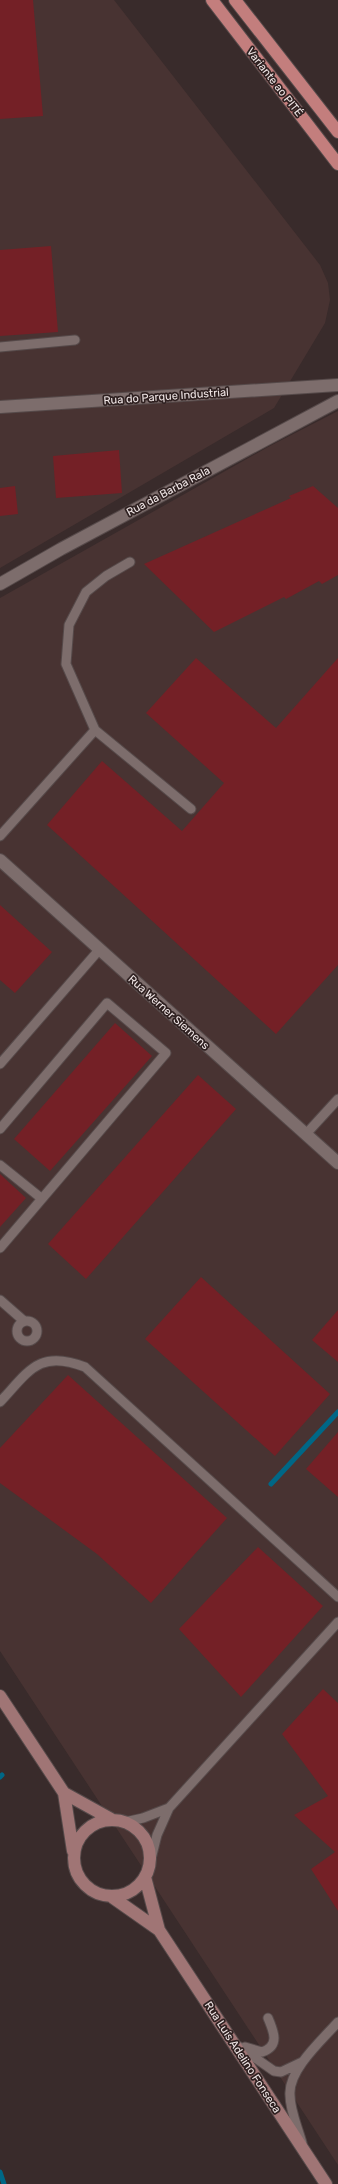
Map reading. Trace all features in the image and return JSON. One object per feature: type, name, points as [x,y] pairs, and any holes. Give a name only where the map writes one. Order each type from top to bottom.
[{"type":"main road","name":"Variante ao PITÉ","points":[[212,0],[338,164]]},
{"type":"main road","name":"Variante ao PITÉ","points":[[235,0],[338,132]]},
{"type":"street","name":"Rua do Parque Industrial","points":[[0,407],[336,384]]},
{"type":"street","name":"Rua da Barba Rala","points":[[0,584],[61,549],[338,401]]},
{"type":"street","name":"Rua Werner Siemens","points":[[0,860],[338,1162]]},
{"type":"street","points":[[0,1696],[64,1792],[73,1852],[73,1865],[84,1886],[95,1893],[112,1897],[132,1891],[145,1877],[150,1863],[150,1849],[146,1840],[139,1830],[125,1822],[111,1819],[64,1792]]},
{"type":"street","points":[[73,1852],[82,1832],[92,1824],[111,1819]]},
{"type":"street","name":"Rua Luís Adelino Fonseca","points":[[145,1877],[159,1930],[326,2184]]},
{"type":"street","name":"Rua Luís Adelino Fonseca","points":[[112,1897],[159,1930]]},
{"type":"lane","points":[[0,347],[76,340]]},
{"type":"lane","points":[[130,562],[106,576],[86,592],[69,625],[66,664],[95,730],[191,809]]},
{"type":"lane","points":[[0,836],[95,730]]},
{"type":"lane","points":[[0,1064],[99,950]]},
{"type":"lane","points":[[0,1129],[107,1003],[166,1053],[0,1248]]},
{"type":"lane","points":[[306,1134],[338,1099]]},
{"type":"lane","points":[[0,1165],[41,1198]]},
{"type":"lane","points":[[0,1300],[24,1322]]},
{"type":"lane","points":[[0,1402],[32,1367],[54,1360],[62,1360],[85,1367],[338,1597]]},
{"type":"lane","points":[[150,1863],[157,1835],[169,1808],[338,1622]]},
{"type":"lane","points":[[125,1822],[143,1818],[169,1808]]},
{"type":"lane","points":[[234,2043],[255,2051],[268,2050],[275,2041],[274,2032],[268,2018]]},
{"type":"lane","points":[[305,2153],[289,2094],[302,2062],[338,2022]]},
{"type":"lane","points":[[234,2043],[274,2071],[280,2072],[302,2062]]},
{"type":"shaded area","points":[[0,0],[114,0],[320,265],[328,283],[330,300],[325,323],[274,408],[0,568]]},
{"type":"shaded area","points":[[338,411],[338,2165],[0,1651],[0,598],[268,447]]},
{"type":"building","points":[[0,0],[33,0],[43,116],[0,119]]},
{"type":"building","points":[[51,246],[58,332],[0,336],[0,250]]},
{"type":"building","points":[[119,450],[122,493],[56,498],[53,456]]},
{"type":"building","points":[[15,486],[18,514],[0,516],[0,488]]},
{"type":"building","points":[[313,486],[338,508],[338,575],[322,584],[319,581],[286,599],[284,597],[214,632],[144,564],[291,498],[289,496]]},
{"type":"building","points":[[196,658],[276,728],[338,658],[338,965],[276,1034],[47,825],[102,761],[182,831],[224,783],[146,713]]},
{"type":"building","points":[[0,905],[52,952],[15,993],[0,980]]},
{"type":"building","points":[[115,1023],[152,1056],[50,1171],[14,1139]]},
{"type":"building","points":[[198,1075],[236,1109],[86,1279],[48,1244]]},
{"type":"building","points":[[0,1174],[26,1198],[0,1227]]},
{"type":"building","points":[[201,1277],[330,1394],[275,1456],[145,1339]]},
{"type":"building","points":[[338,1310],[338,1362],[312,1340]]},
{"type":"building","points":[[68,1375],[227,1518],[151,1603],[97,1554],[0,1483],[0,1448]]},
{"type":"building","points":[[338,1432],[338,1497],[306,1469]]},
{"type":"building","points":[[258,1547],[323,1606],[241,1697],[179,1629]]},
{"type":"building","points":[[323,1689],[338,1703],[338,1911],[311,1869],[335,1852],[294,1815],[328,1796],[282,1734]]},
{"type":"waterway","points":[[271,1484],[338,1412]]},
{"type":"waterway","points":[[0,2172],[4,2184]]}]
